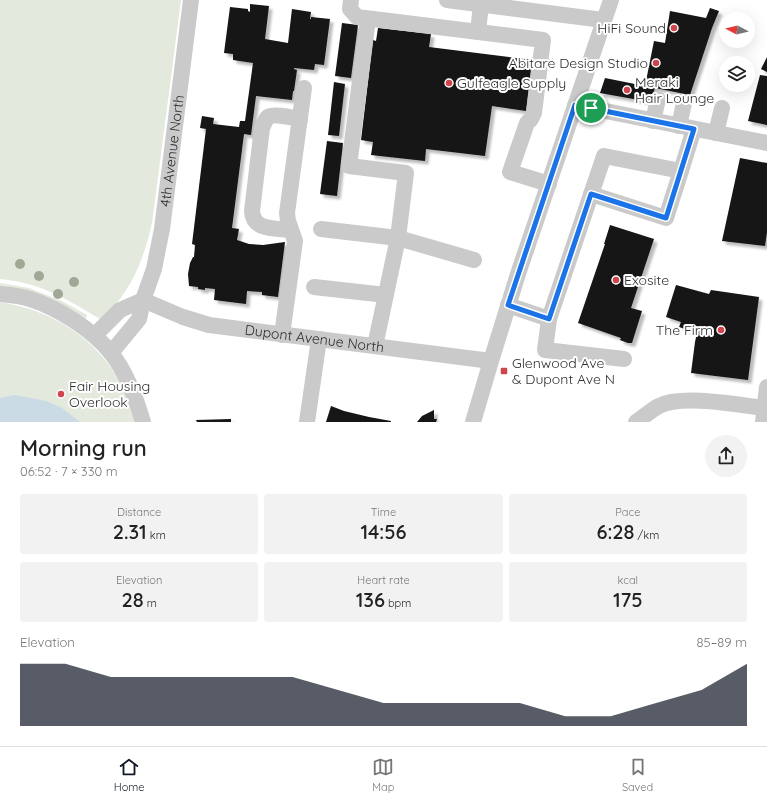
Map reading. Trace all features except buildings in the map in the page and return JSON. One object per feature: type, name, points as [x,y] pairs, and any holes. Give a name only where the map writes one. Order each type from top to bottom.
[{"type":"street","name":"4th Avenue North","points":[[111,353],[138,319],[154,269],[162,229],[191,0]]},
{"type":"street","points":[[351,0],[350,9],[357,17],[543,40],[534,113],[527,123],[510,172],[549,184]]},
{"type":"street","points":[[447,0],[604,20]]},
{"type":"street","points":[[474,422],[490,361],[508,305],[611,0]]},
{"type":"street","points":[[478,32],[481,4]]},
{"type":"street","points":[[368,19],[349,166],[406,173],[398,238],[375,346]]},
{"type":"street","points":[[282,335],[295,241],[290,230],[287,213],[304,88]]},
{"type":"street","points":[[653,121],[658,99]]},
{"type":"street","points":[[591,194],[666,218],[681,171],[686,127],[684,103]]},
{"type":"street","points":[[575,105],[767,143]]},
{"type":"street","points":[[716,133],[722,108]]},
{"type":"street","points":[[290,230],[267,228],[258,224],[255,221],[252,211],[264,122],[268,117],[272,116],[300,119]]},
{"type":"street","points":[[624,359],[545,350],[549,319],[604,156],[681,171]]},
{"type":"street","points":[[321,229],[398,238],[474,260]]},
{"type":"street","points":[[314,287],[386,295]]},
{"type":"street","points":[[0,294],[13,295],[52,308],[73,320],[94,335],[111,353],[128,381],[137,401],[143,422]]},
{"type":"street","name":"Dupont Avenue North","points":[[143,300],[183,317],[209,325],[490,361]]},
{"type":"street","points":[[94,335],[120,310],[143,300]]},
{"type":"street","points":[[508,305],[549,319]]},
{"type":"street","points":[[308,422],[319,339]]},
{"type":"street","points":[[636,422],[660,405],[684,400],[714,402],[764,415],[767,388]]},
{"type":"shaded area","points":[[0,0],[181,0],[149,237],[140,263],[128,288],[111,310],[100,319],[68,300],[37,286],[0,279]]},
{"type":"shaded area","points":[[0,283],[29,288],[62,301],[87,315],[85,321],[0,287]]},
{"type":"shaded area","points":[[0,302],[19,306],[54,319],[70,328],[84,339],[110,366],[125,392],[136,422],[0,422]]},
{"type":"water","points":[[15,395],[46,401],[62,408],[80,422],[0,422],[0,398]]},
{"type":"place","name":"HiFi Sound","points":[[674,28]]},
{"type":"place","name":"Abitare Design Studio","points":[[656,63]]},
{"type":"place","name":"Gulfeagle Supply","points":[[449,83]]},
{"type":"place","name":"Meraki Hair Lounge","points":[[627,90]]},
{"type":"place","name":"Exosite","points":[[616,280]]},
{"type":"place","name":"The Firm","points":[[721,330]]},
{"type":"place","name":"Glenwood Ave & Dupont Ave N","points":[[504,371]]},
{"type":"place","name":"Fair Housing Overlook","points":[[61,394]]},
{"type":"route","points":[[575,105],[591,108],[694,129],[666,218],[591,194],[549,319],[508,305],[575,105]]}]
